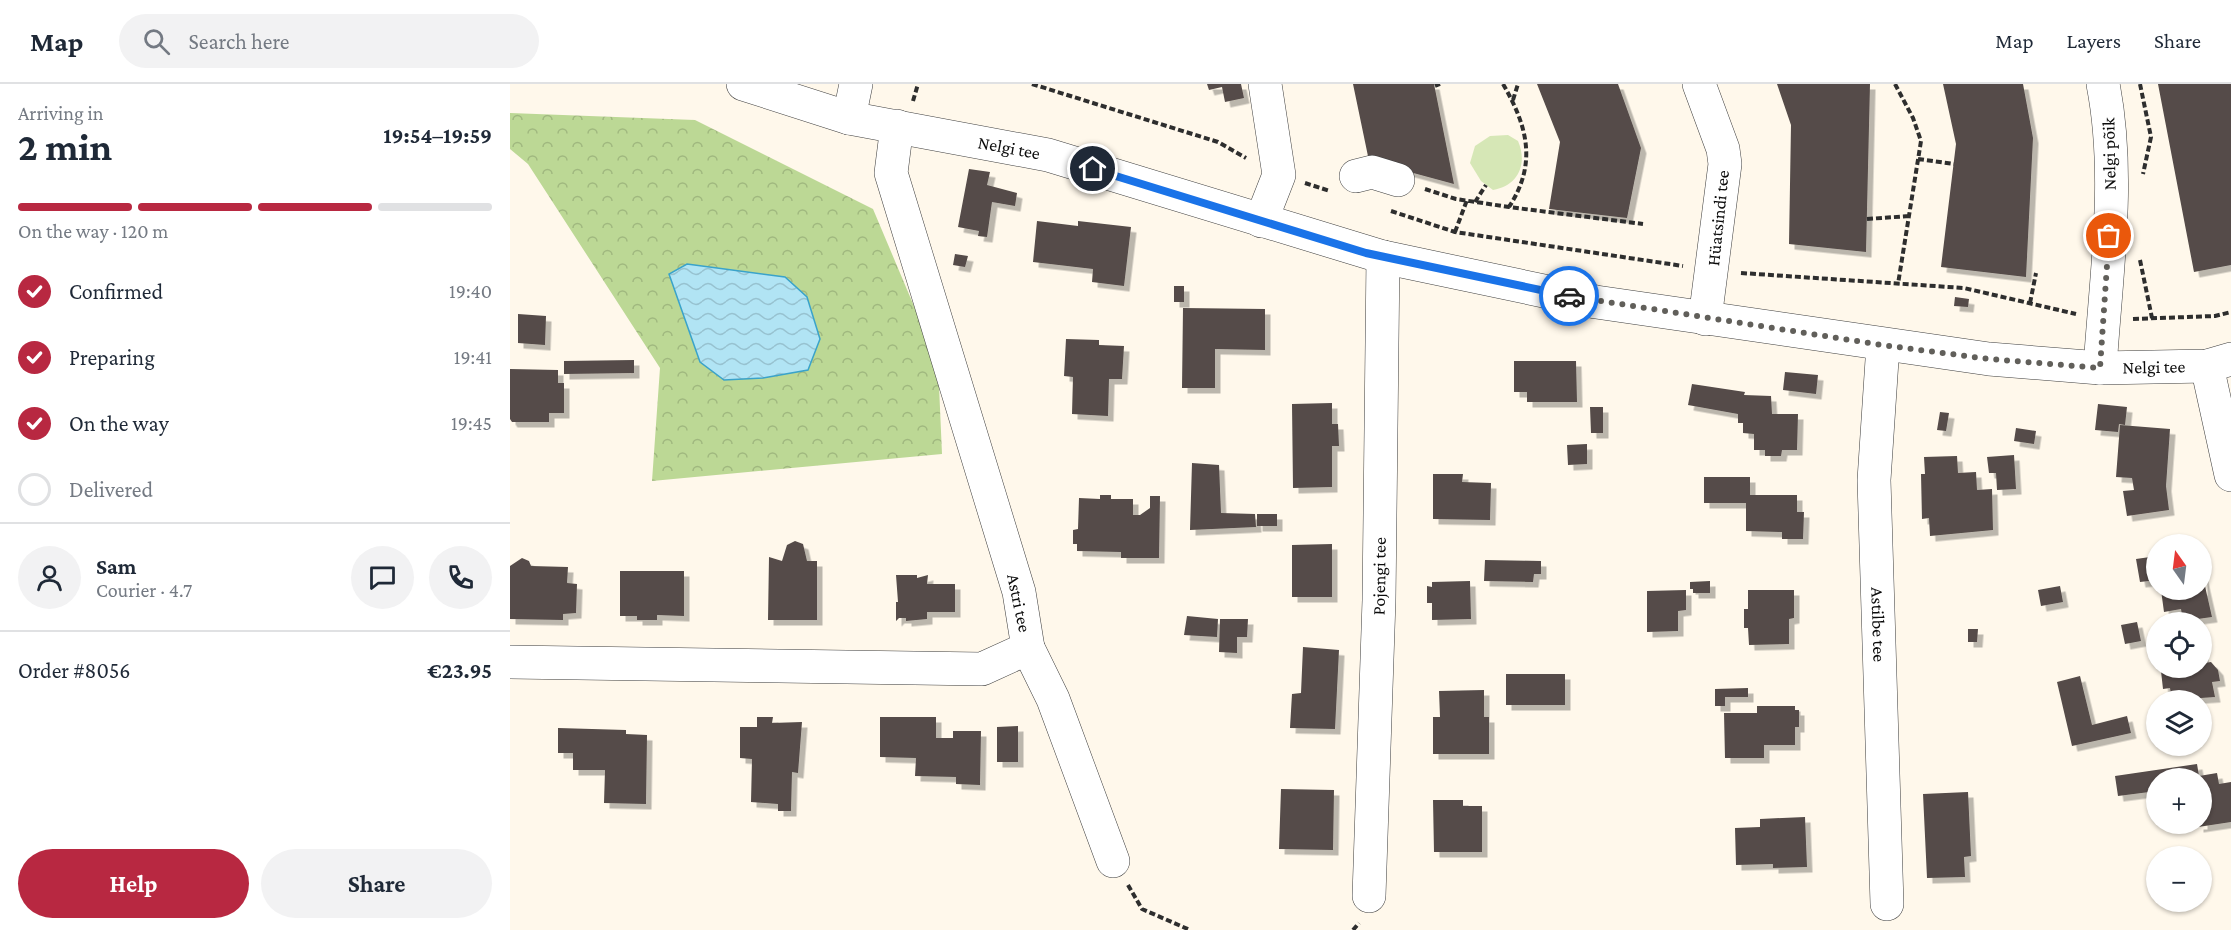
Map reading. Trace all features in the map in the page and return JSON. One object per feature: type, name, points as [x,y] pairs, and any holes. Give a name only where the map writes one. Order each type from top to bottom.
[{"type":"street","name":"Nelgi tee","points":[[743,84],[849,118],[1048,155],[1383,257],[1596,302],[1989,359],[2100,368],[2219,363]]},
{"type":"street","points":[[849,118],[856,84]]},
{"type":"street","points":[[1261,221],[1279,175],[1265,84]]},
{"type":"street","name":"Hüatsindi tee","points":[[1700,84],[1723,149],[1725,164],[1705,319]]},
{"type":"street","name":"Nelgi põik","points":[[2100,368],[2110,215],[2111,138],[2103,84]]},
{"type":"street","name":"Astri tee","points":[[510,662],[982,669],[1028,648],[1018,592],[891,173],[897,126]]},
{"type":"street","points":[[1348,185],[1372,172],[1398,180]]},
{"type":"street","name":"Pojengi tee","points":[[1370,896],[1379,600],[1383,257]]},
{"type":"street","name":"Astilbe tee","points":[[1882,345],[1875,480],[1887,904]]},
{"type":"street","points":[[2219,363],[2231,475]]},
{"type":"street","points":[[1028,648],[1053,699],[1113,861]]},
{"type":"path","points":[[1032,84],[1218,142],[1279,175],[1348,185]]},
{"type":"path","points":[[1503,84],[1513,101],[1527,148],[1527,169],[1509,207]]},
{"type":"path","points":[[1513,101],[1518,84]]},
{"type":"path","points":[[1894,84],[1914,118],[1921,141],[1898,284]]},
{"type":"path","points":[[1918,159],[1953,165]]},
{"type":"path","points":[[1398,180],[1467,201],[1643,224]]},
{"type":"path","points":[[1475,202],[1486,185]]},
{"type":"path","points":[[1455,232],[1467,201]]},
{"type":"path","points":[[1382,208],[1455,232],[1712,271],[1964,288],[2103,320],[2215,316],[2231,312]]},
{"type":"path","points":[[1867,219],[1910,216]]},
{"type":"path","points":[[2030,303],[2036,273]]},
{"type":"path","points":[[1113,861],[1142,909],[1190,930]]},
{"type":"green space","points":[[510,113],[695,120],[873,209],[938,363],[942,454],[652,481],[660,368],[528,164],[510,149]]},
{"type":"green space","points":[[1508,135],[1518,141],[1522,158],[1521,166],[1515,179],[1502,188],[1493,190],[1481,181],[1470,163],[1475,146],[1490,136]]},
{"type":"water","points":[[687,264],[785,277],[807,297],[820,339],[808,370],[763,378],[724,380],[700,362],[669,274]]},
{"type":"building","points":[[1207,84],[1241,84],[1244,98],[1225,102],[1222,87],[1209,90]]},
{"type":"building","points":[[1353,84],[1434,84],[1454,184],[1369,161]]},
{"type":"building","points":[[1537,84],[1618,84],[1641,148],[1627,218],[1549,209],[1560,142]]},
{"type":"building","points":[[1777,84],[1870,84],[1866,252],[1789,244],[1791,125]]},
{"type":"building","points":[[1943,84],[2023,84],[2033,138],[2026,277],[1941,267],[1956,144]]},
{"type":"building","points":[[2158,84],[2231,84],[2231,265],[2194,272]]},
{"type":"building","points":[[969,169],[990,172],[987,185],[1017,193],[1015,206],[992,202],[987,237],[978,236],[979,231],[958,227]]},
{"type":"building","points":[[1037,221],[1078,226],[1078,221],[1131,227],[1124,286],[1092,282],[1093,269],[1033,262]]},
{"type":"building","points":[[955,254],[968,256],[965,267],[953,265]]},
{"type":"building","points":[[1174,286],[1184,286],[1184,302],[1174,302]]},
{"type":"building","points":[[1955,297],[1969,299],[1968,307],[1954,306]]},
{"type":"building","points":[[1183,308],[1265,309],[1265,350],[1215,349],[1215,388],[1182,388]]},
{"type":"building","points":[[518,314],[546,316],[545,345],[518,343]]},
{"type":"building","points":[[1066,339],[1099,340],[1099,345],[1124,346],[1122,379],[1109,379],[1108,416],[1072,414],[1073,377],[1064,376]]},
{"type":"building","points":[[634,360],[634,373],[564,374],[564,361]]},
{"type":"building","points":[[1514,361],[1576,361],[1577,402],[1527,402],[1527,392],[1514,392]]},
{"type":"building","points":[[510,369],[558,370],[558,383],[564,383],[564,413],[549,413],[549,422],[512,422],[510,419]]},
{"type":"building","points":[[1785,372],[1818,375],[1816,394],[1783,390]]},
{"type":"building","points":[[1692,384],[1745,392],[1744,395],[1771,396],[1772,414],[1798,414],[1797,450],[1782,450],[1781,456],[1765,456],[1765,450],[1754,450],[1754,434],[1743,433],[1743,423],[1738,423],[1738,414],[1688,405]]},
{"type":"building","points":[[1332,403],[1332,424],[1338,424],[1339,446],[1332,446],[1332,487],[1293,488],[1292,404]]},
{"type":"building","points":[[2098,404],[2127,407],[2125,425],[2119,424],[2118,432],[2095,430]]},
{"type":"building","points":[[1590,407],[1603,407],[1603,433],[1591,433]]},
{"type":"building","points":[[1940,412],[1949,413],[1946,431],[1937,430]]},
{"type":"building","points":[[2120,425],[2170,429],[2166,486],[2169,510],[2127,516],[2123,491],[2134,490],[2132,478],[2116,477]]},
{"type":"building","points":[[2016,428],[2036,431],[2034,444],[2014,441]]},
{"type":"building","points":[[1587,444],[1587,464],[1568,465],[1567,445]]},
{"type":"building","points":[[2014,455],[2016,489],[1997,490],[1996,473],[1989,473],[1987,457]]},
{"type":"building","points":[[1957,456],[1958,473],[1976,472],[1977,490],[1992,489],[1993,530],[1930,536],[1929,518],[1922,519],[1921,474],[1925,474],[1924,457]]},
{"type":"building","points":[[1192,463],[1219,465],[1221,513],[1255,514],[1256,527],[1190,530]]},
{"type":"building","points":[[1433,474],[1463,474],[1462,482],[1491,483],[1490,520],[1433,519]]},
{"type":"building","points":[[1704,477],[1750,477],[1750,495],[1797,495],[1797,512],[1804,512],[1803,539],[1782,539],[1782,532],[1746,531],[1746,503],[1704,503]]},
{"type":"building","points":[[1100,495],[1111,495],[1111,499],[1133,499],[1133,515],[1140,515],[1150,508],[1150,496],[1160,496],[1159,558],[1121,558],[1121,552],[1077,551],[1077,544],[1073,544],[1073,530],[1078,529],[1079,498],[1100,499]]},
{"type":"building","points":[[1257,514],[1277,514],[1277,526],[1257,526]]},
{"type":"building","points":[[795,541],[803,544],[807,561],[817,561],[817,620],[768,620],[769,557],[782,561],[787,545]]},
{"type":"building","points":[[1332,544],[1332,597],[1292,597],[1292,545]]},
{"type":"building","points":[[522,558],[529,561],[531,566],[568,567],[567,583],[577,584],[576,613],[563,614],[563,620],[510,619],[510,566]]},
{"type":"building","points":[[2146,558],[2146,581],[2140,582],[2136,559]]},
{"type":"building","points":[[1485,560],[1541,561],[1541,574],[1534,574],[1533,582],[1484,581]]},
{"type":"building","points":[[620,571],[684,571],[684,616],[657,615],[657,620],[637,620],[637,616],[620,616]]},
{"type":"building","points":[[896,575],[917,575],[917,578],[928,575],[927,584],[955,584],[955,612],[927,612],[927,619],[906,621],[906,618],[899,618],[896,621],[896,602],[898,602]]},
{"type":"building","points":[[1470,581],[1471,619],[1432,620],[1432,603],[1427,603],[1427,586],[1432,587],[1432,582]]},
{"type":"building","points":[[1710,581],[1710,593],[1693,593],[1693,589],[1690,589],[1690,582]]},
{"type":"building","points":[[2060,586],[2063,602],[2041,606],[2038,590]]},
{"type":"building","points":[[1686,590],[1686,610],[1678,611],[1678,631],[1647,632],[1647,591]]},
{"type":"building","points":[[1748,590],[1794,590],[1794,618],[1789,619],[1789,644],[1749,645],[1748,628],[1744,628],[1744,609],[1748,609]]},
{"type":"building","points":[[2162,600],[2208,600],[2211,612],[2182,612],[2181,609],[2164,612]]},
{"type":"building","points":[[1187,616],[1218,619],[1217,637],[1184,635]]},
{"type":"building","points":[[1220,619],[1248,619],[1247,637],[1237,637],[1237,653],[1219,652]]},
{"type":"building","points":[[2137,622],[2141,641],[2125,644],[2121,625]]},
{"type":"building","points":[[1968,629],[1978,629],[1977,642],[1968,642]]},
{"type":"building","points":[[1303,647],[1339,650],[1335,729],[1290,728],[1292,694],[1301,693]]},
{"type":"building","points":[[2212,663],[2218,670],[2220,681],[2212,682],[2215,697],[2212,697],[2212,690],[2163,689],[2162,678],[2212,678]]},
{"type":"building","points":[[1506,674],[1565,674],[1565,705],[1506,705]]},
{"type":"building","points":[[2080,676],[2092,725],[2127,716],[2131,733],[2072,746],[2057,682]]},
{"type":"building","points":[[1748,688],[1748,697],[1725,697],[1725,706],[1715,706],[1715,689]]},
{"type":"building","points":[[1484,690],[1484,717],[1489,717],[1489,754],[1433,754],[1433,717],[1440,717],[1439,691]]},
{"type":"building","points":[[1757,706],[1795,706],[1795,710],[1799,710],[1799,727],[1795,727],[1795,745],[1764,745],[1764,758],[1725,758],[1724,713],[1757,713]]},
{"type":"building","points":[[757,717],[773,717],[772,723],[802,722],[798,773],[792,772],[791,811],[778,811],[778,804],[751,802],[752,759],[740,758],[740,727],[757,727]]},
{"type":"building","points":[[880,717],[936,717],[936,738],[953,738],[953,731],[981,731],[980,785],[956,784],[956,777],[915,776],[916,758],[880,757]]},
{"type":"building","points":[[1018,726],[1018,762],[997,762],[997,727]]},
{"type":"building","points":[[558,728],[626,730],[626,734],[647,735],[646,804],[604,803],[605,770],[573,770],[573,753],[558,753]]},
{"type":"building","points":[[2197,764],[2198,768],[2170,768]]},
{"type":"building","points":[[2146,771],[2146,792],[2118,796],[2115,776]]},
{"type":"building","points":[[2217,773],[2219,784],[2231,782],[2231,822],[2212,825],[2212,774]]},
{"type":"building","points":[[1281,789],[1334,790],[1333,850],[1279,849]]},
{"type":"building","points":[[1968,792],[1971,856],[1964,857],[1965,877],[1927,878],[1923,794]]},
{"type":"building","points":[[1433,800],[1463,800],[1463,806],[1482,806],[1482,852],[1434,852]]},
{"type":"building","points":[[1805,817],[1807,867],[1773,868],[1773,864],[1736,865],[1735,828],[1760,827],[1760,819]]},
{"type":"way so far","points":[[1569,296],[1882,345],[1989,359],[2100,368],[2109,236]]},
{"type":"route","points":[[1093,169],[1366,253],[1569,296]]}]
